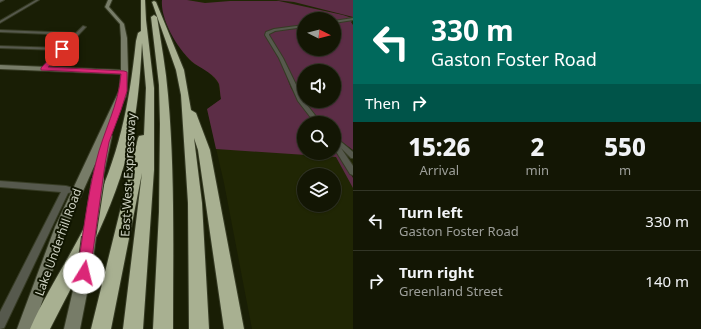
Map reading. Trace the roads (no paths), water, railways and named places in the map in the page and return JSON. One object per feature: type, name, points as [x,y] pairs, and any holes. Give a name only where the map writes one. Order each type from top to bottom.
[{"type":"highway","name":"East-West Expressway","points":[[133,329],[148,170],[150,88],[144,28],[143,0]]},
{"type":"highway","points":[[154,1],[180,70],[185,95],[195,203],[199,329]]},
{"type":"highway","points":[[154,1],[155,22],[164,95],[166,185],[163,329]]},
{"type":"highway","points":[[40,329],[87,237],[107,194],[122,152],[134,99],[140,35],[144,28]]},
{"type":"highway","points":[[185,95],[204,150],[234,329]]},
{"type":"highway","points":[[101,329],[142,142],[149,122]]},
{"type":"main road","name":"Lake Underhill Road","points":[[72,329],[84,273],[105,142],[118,110],[123,91],[124,30],[121,22],[107,7],[110,0]]},
{"type":"main road","points":[[0,67],[124,72]]},
{"type":"main road","name":"Lake Underhill Road","points":[[25,329],[61,227],[72,190],[123,91]]},
{"type":"street","points":[[0,22],[38,0]]},
{"type":"street","points":[[341,21],[353,19]]},
{"type":"street","points":[[43,69],[84,27]]},
{"type":"street","points":[[297,27],[274,30],[267,35],[281,58],[301,101],[313,116]]},
{"type":"street","points":[[0,31],[77,34]]},
{"type":"street","points":[[0,47],[62,49]]},
{"type":"street","points":[[341,145],[353,156]]},
{"type":"street","points":[[341,154],[353,172]]},
{"type":"street","points":[[0,184],[72,190]]},
{"type":"street","name":"Lake Underhill Road","points":[[0,324],[72,190]]}]
